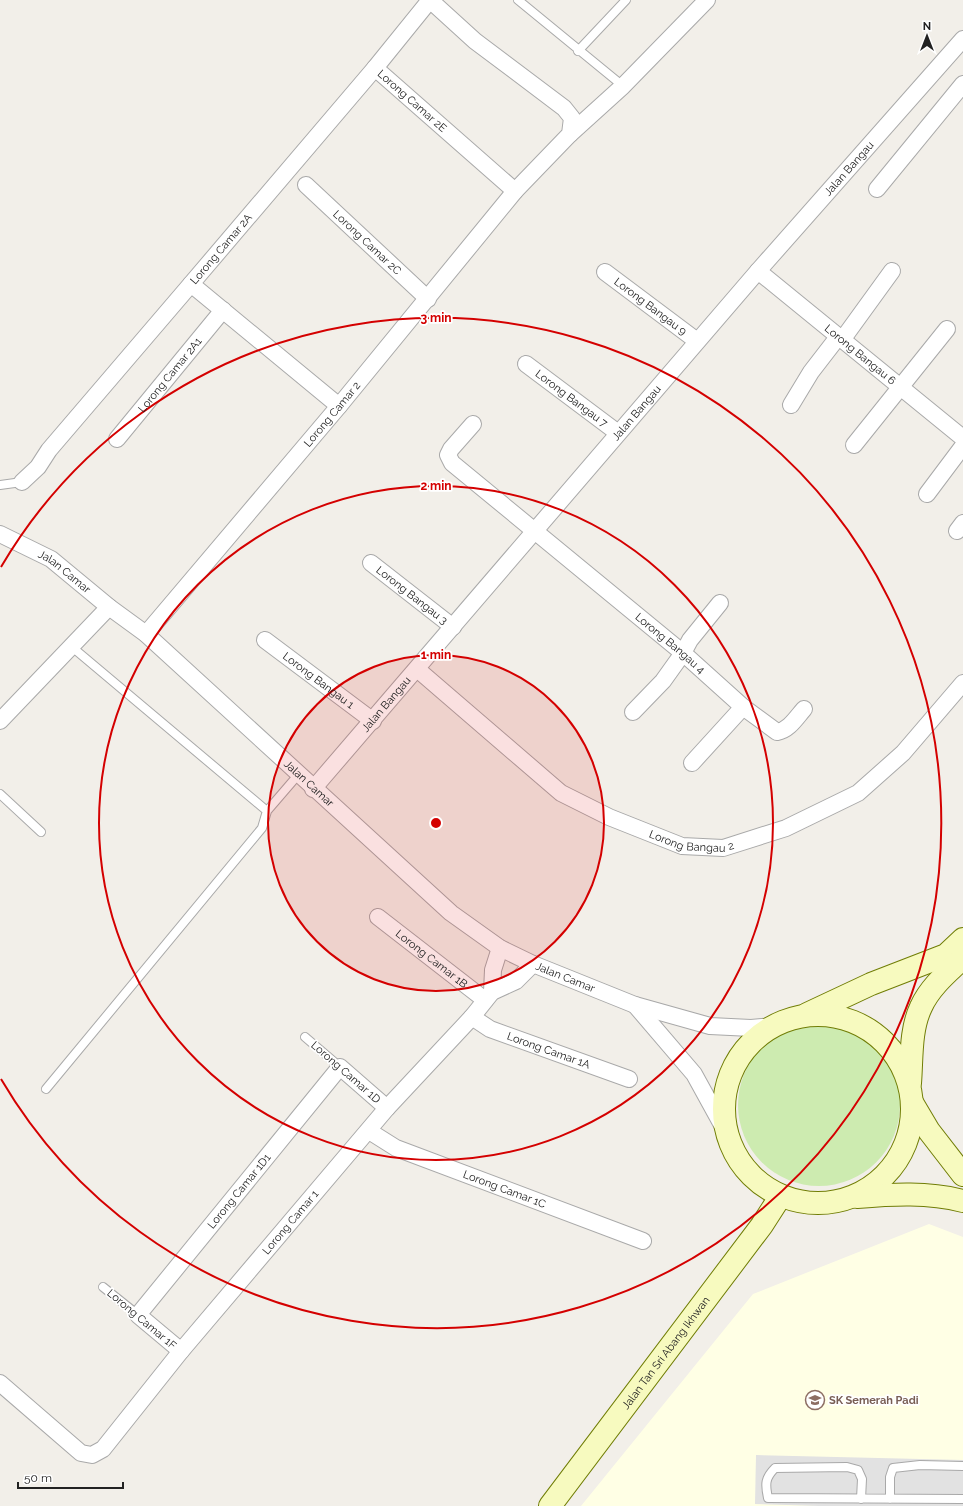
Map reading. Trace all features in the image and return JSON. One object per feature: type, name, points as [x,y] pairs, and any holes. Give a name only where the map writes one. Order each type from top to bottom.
[{"type":"street","name":"Lorong Camar 2E","points":[[430,0],[375,68],[515,191]]},
{"type":"street","points":[[430,0],[475,41],[564,108],[572,118],[570,134]]},
{"type":"street","name":"Lorong Camar 2","points":[[146,634],[339,406],[515,191],[570,134],[623,86],[706,0]]},
{"type":"street","name":"Jalan Bangau","points":[[313,789],[418,669],[618,433],[758,271],[961,47]]},
{"type":"street","name":"Lorong Camar 2A","points":[[339,406],[191,284],[375,68]]},
{"type":"street","points":[[877,189],[963,84]]},
{"type":"street","name":"Lorong Camar 2C","points":[[306,186],[428,299]]},
{"type":"street","name":"Lorong Bangau 6","points":[[758,271],[963,438]]},
{"type":"street","points":[[791,405],[811,372],[840,338],[892,271]]},
{"type":"street","name":"Lorong Bangau 9","points":[[605,272],[697,341]]},
{"type":"street","points":[[22,482],[38,467],[49,450],[191,284]]},
{"type":"street","name":"Lorong Camar 2A1","points":[[117,439],[223,310]]},
{"type":"street","points":[[854,445],[947,329]]},
{"type":"street","name":"Lorong Bangau 7","points":[[526,364],[618,433]]},
{"type":"street","name":"Lorong Bangau 4","points":[[473,424],[450,449],[448,456],[452,463],[683,653],[743,707],[777,732],[788,728],[804,709]]},
{"type":"street","points":[[927,494],[963,446]]},
{"type":"street","name":"Jalan Camar","points":[[0,534],[51,559],[109,607],[146,634],[313,789],[451,913],[500,948],[533,964],[635,1005],[710,1026],[750,1028],[774,1026]]},
{"type":"street","name":"Lorong Bangau 3","points":[[371,564],[453,627]]},
{"type":"street","points":[[633,712],[663,680],[683,653],[690,640],[720,603]]},
{"type":"street","points":[[0,721],[109,607]]},
{"type":"street","name":"Lorong Bangau 1","points":[[265,640],[372,722]]},
{"type":"street","name":"Lorong Bangau 2","points":[[418,669],[561,793],[609,817],[682,846],[723,848],[786,828],[858,793],[902,753],[963,683]]},
{"type":"street","points":[[692,763],[743,707]]},
{"type":"street","name":"Lorong Camar 1B","points":[[378,917],[489,996]]},
{"type":"street","points":[[855,1197],[881,1180],[898,1160],[910,1131],[914,1031],[921,1008],[955,959],[963,939]]},
{"type":"street","points":[[489,996],[493,970],[500,948]]},
{"type":"street","points":[[955,959],[871,984],[802,1016],[774,1026],[750,1043],[738,1060],[729,1077],[723,1105],[727,1134],[738,1159],[748,1172],[780,1197],[815,1203],[831,1202],[855,1197],[914,1194],[940,1196],[963,1201]]},
{"type":"street","name":"Lorong Camar 1","points":[[0,1383],[81,1453],[92,1455],[103,1449],[181,1352],[387,1108],[472,1017],[489,996],[516,981],[533,964]]},
{"type":"street","name":"Jalan Camar","points":[[635,1005],[694,1074],[727,1134]]},
{"type":"street","points":[[802,1016],[831,1016],[847,1020],[864,1027],[888,1046],[898,1058],[911,1095],[933,1136],[963,1175]]},
{"type":"street","name":"Lorong Camar 1A","points":[[472,1017],[490,1029],[629,1079]]},
{"type":"street","name":"Lorong Camar 1D","points":[[340,1067],[387,1108]]},
{"type":"street","name":"Lorong Camar 1D1","points":[[138,1315],[340,1067]]},
{"type":"street","name":"Lorong Camar 1C","points":[[369,1131],[396,1148],[644,1241]]},
{"type":"street","name":"Jalan Tan Sri Abang Ikhwan","points":[[550,1506],[762,1225],[780,1197]]},
{"type":"street","name":"Lorong Camar 1F","points":[[138,1315],[181,1352]]},
{"type":"lane","points":[[518,0],[578,51],[623,86]]},
{"type":"lane","points":[[578,51],[626,0]]},
{"type":"lane","points":[[0,485],[22,482]]},
{"type":"lane","points":[[72,646],[267,811]]},
{"type":"lane","points":[[46,1089],[262,828],[267,811],[298,775]]},
{"type":"lane","points":[[0,794],[41,832]]},
{"type":"lane","name":"Lorong Camar 1D","points":[[305,1037],[340,1067]]},
{"type":"lane","name":"Lorong Camar 1F","points":[[103,1287],[138,1315]]},
{"type":"lane","points":[[890,1499],[890,1477],[893,1468],[920,1465],[963,1466]]},
{"type":"lane","points":[[861,1499],[862,1479],[858,1470],[847,1467],[775,1468],[769,1475],[765,1484],[768,1498],[861,1499],[890,1499],[921,1502],[963,1499]]},
{"type":"shaded area","name":"SK Semerah Padi","points":[[929,1224],[963,1237],[963,1506],[581,1506],[753,1294]]},
{"type":"shaded area","points":[[756,1455],[963,1460],[963,1506],[819,1506],[755,1504]]},
{"type":"green space","points":[[811,1024],[827,1024],[843,1027],[857,1033],[877,1047],[887,1060],[897,1081],[900,1105],[897,1129],[887,1150],[877,1163],[864,1173],[843,1183],[827,1186],[811,1186],[795,1183],[781,1177],[767,1168],[756,1157],[747,1143],[741,1129],[738,1113],[738,1097],[741,1081],[747,1067],[756,1053],[767,1042],[781,1033],[795,1027]]},
{"type":"place","name":"SK Semerah Padi","points":[[815,1400]]}]
